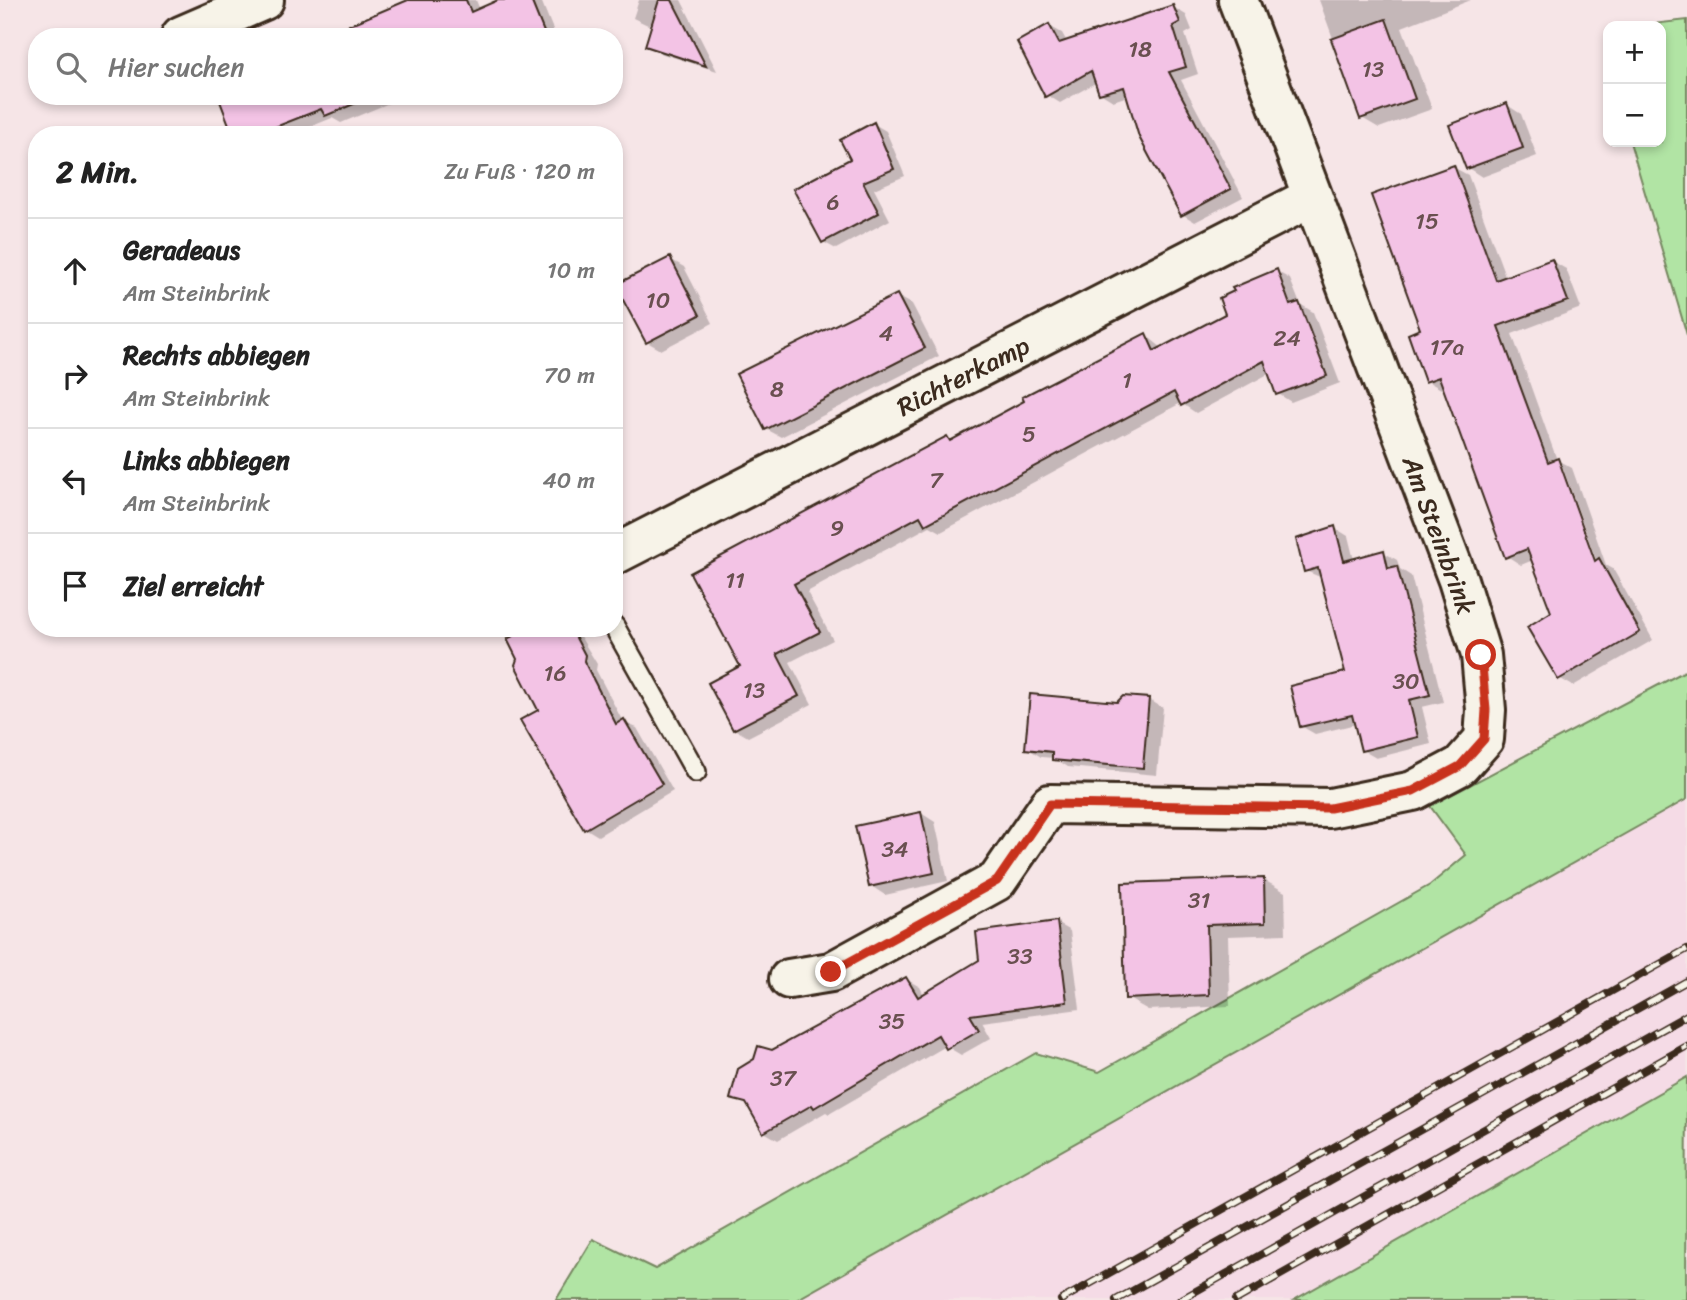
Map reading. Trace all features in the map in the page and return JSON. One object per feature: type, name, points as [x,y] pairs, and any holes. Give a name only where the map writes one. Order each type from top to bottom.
[{"type":"street","points":[[199,28],[264,0]]},
{"type":"street","name":"Am Steinbrink","points":[[789,979],[831,972],[997,881],[1050,804],[1330,808],[1413,791],[1460,766],[1484,739],[1486,710],[1481,655],[1466,605],[1238,0]]},
{"type":"street","name":"Richterkamp","points":[[623,550],[1312,197]]},
{"type":"lane","points":[[620,637],[696,772]]},
{"type":"shaded area","points":[[1687,799],[1687,1077],[1294,1300],[796,1300]]},
{"type":"green space","points":[[1687,20],[1687,335],[1631,147],[1666,147],[1666,22]]},
{"type":"green space","points":[[1687,670],[1687,799],[796,1300],[556,1300],[593,1239],[655,1269],[1036,1053],[1099,1072],[1430,885],[1466,855],[1430,806]]},
{"type":"green space","points":[[1687,1077],[1686,1300],[1294,1300]]},
{"type":"building","points":[[408,0],[466,0],[471,12],[498,0],[531,0],[542,28],[342,28]]},
{"type":"building","points":[[659,0],[672,0],[706,66],[645,46]]},
{"type":"building","points":[[1173,5],[1180,22],[1173,26],[1186,67],[1169,72],[1231,189],[1181,216],[1139,137],[1124,87],[1099,94],[1091,71],[1045,97],[1017,42],[1049,24],[1059,43]]},
{"type":"building","points":[[1386,19],[1415,99],[1360,119],[1331,39]]},
{"type":"building","points":[[1507,103],[1523,148],[1466,169],[1449,125]]},
{"type":"building","points":[[221,105],[351,105],[325,116],[321,109],[278,126],[230,126]]},
{"type":"building","points":[[874,122],[894,169],[863,182],[879,213],[822,243],[793,189],[850,159],[840,140]]},
{"type":"building","points":[[1454,165],[1496,280],[1552,259],[1568,301],[1498,326],[1548,462],[1558,458],[1595,561],[1599,558],[1640,632],[1558,680],[1527,627],[1551,612],[1527,549],[1505,558],[1439,377],[1425,382],[1408,334],[1420,329],[1371,195]]},
{"type":"building","points":[[670,257],[700,315],[646,343],[623,300],[623,281]]},
{"type":"building","points":[[1277,269],[1290,305],[1299,302],[1327,376],[1276,395],[1264,361],[1181,406],[1174,392],[925,525],[920,516],[794,584],[820,632],[777,654],[799,696],[733,730],[708,683],[740,666],[690,573],[947,436],[950,441],[1024,401],[1022,397],[1146,333],[1154,351],[1225,314],[1219,298],[1234,291],[1232,288]]},
{"type":"building","points":[[897,294],[925,348],[765,430],[736,374]]},
{"type":"building","points":[[1335,526],[1344,561],[1384,550],[1388,568],[1397,566],[1430,695],[1409,700],[1418,737],[1361,751],[1352,715],[1300,727],[1290,686],[1345,672],[1318,568],[1304,572],[1296,539]]},
{"type":"building","points":[[576,637],[585,655],[584,661],[616,724],[624,719],[662,784],[584,830],[520,720],[538,710],[515,665],[517,659],[507,639]]},
{"type":"building","points":[[1030,694],[1117,702],[1123,696],[1149,698],[1143,768],[1052,760],[1052,752],[1025,749]]},
{"type":"building","points":[[921,812],[934,873],[869,887],[855,826]]},
{"type":"building","points":[[1264,878],[1265,923],[1207,925],[1209,995],[1125,999],[1122,883]]},
{"type":"building","points":[[1057,921],[1067,1002],[970,1015],[979,1030],[946,1049],[938,1035],[814,1108],[812,1105],[763,1133],[746,1103],[730,1099],[738,1069],[754,1059],[758,1046],[772,1050],[906,977],[918,997],[979,960],[976,932]]},
{"type":"railway","points":[[1061,1300],[1687,949]]},
{"type":"railway","points":[[1116,1300],[1687,981]]},
{"type":"railway","points":[[1180,1300],[1687,1015]]},
{"type":"railway","points":[[1236,1300],[1687,1046]]},
{"type":"route","points":[[831,972],[997,881],[1050,804],[1330,808],[1413,791],[1460,766],[1484,739],[1486,710],[1481,655]]}]
